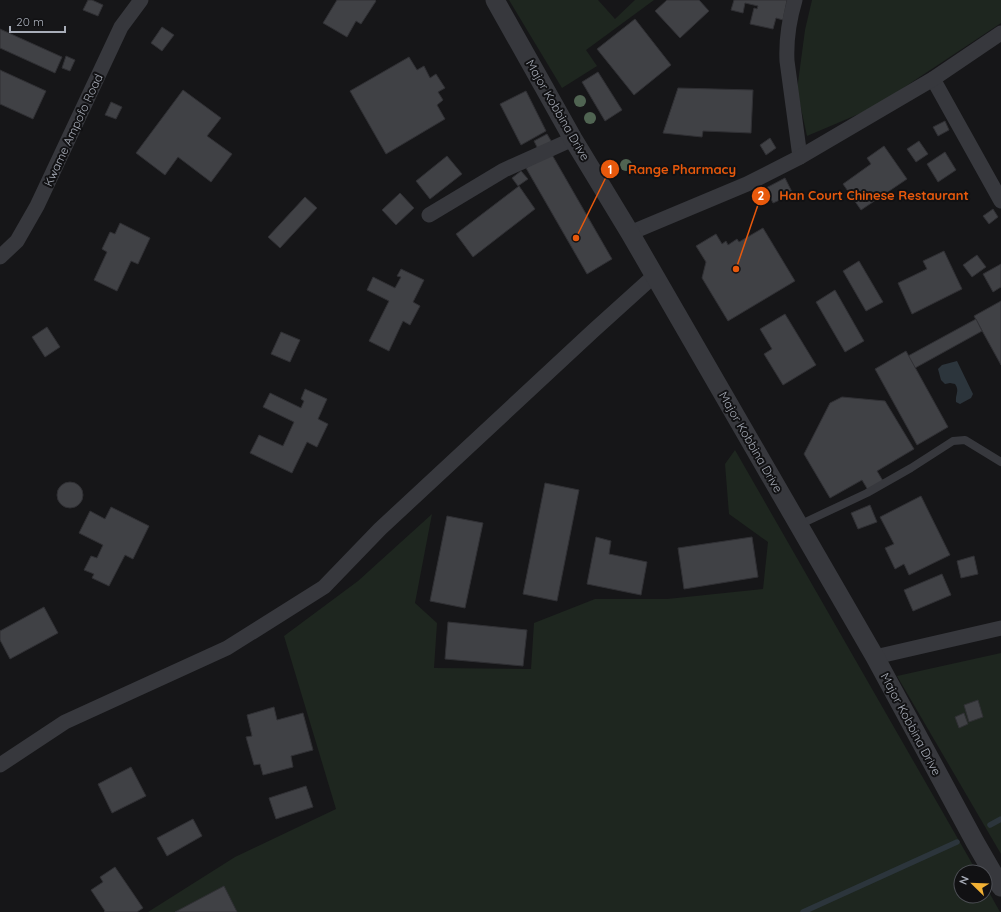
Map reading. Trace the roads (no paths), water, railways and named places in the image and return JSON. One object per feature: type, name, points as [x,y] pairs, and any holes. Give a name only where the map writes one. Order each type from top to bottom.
[{"type":"street","name":"Kwame Ampofo Road","points":[[0,257],[17,241],[37,206],[121,27],[141,0]]},
{"type":"street","name":"Major Kobbina Drive","points":[[496,0],[573,139],[655,275],[874,657],[1001,887]]},
{"type":"street","points":[[795,0],[790,18],[786,45],[800,157]]},
{"type":"street","points":[[630,232],[747,184],[800,157],[933,79],[1001,33]]},
{"type":"street","points":[[933,79],[1001,201]]},
{"type":"street","points":[[429,215],[504,170],[573,139]]},
{"type":"street","points":[[0,765],[65,722],[227,648],[324,587],[392,519],[655,275]]},
{"type":"street","points":[[874,657],[1001,628]]},
{"type":"lane","points":[[799,526],[867,493],[911,468],[953,441],[965,440],[1001,462]]},
{"type":"waterway","points":[[990,825],[1001,819]]},
{"type":"waterway","points":[[803,912],[957,842]]},
{"type":"place","name":"Range Pharmacy","points":[[576,238]]},
{"type":"place","name":"Han Court Chinese Restaurant","points":[[736,269]]}]
